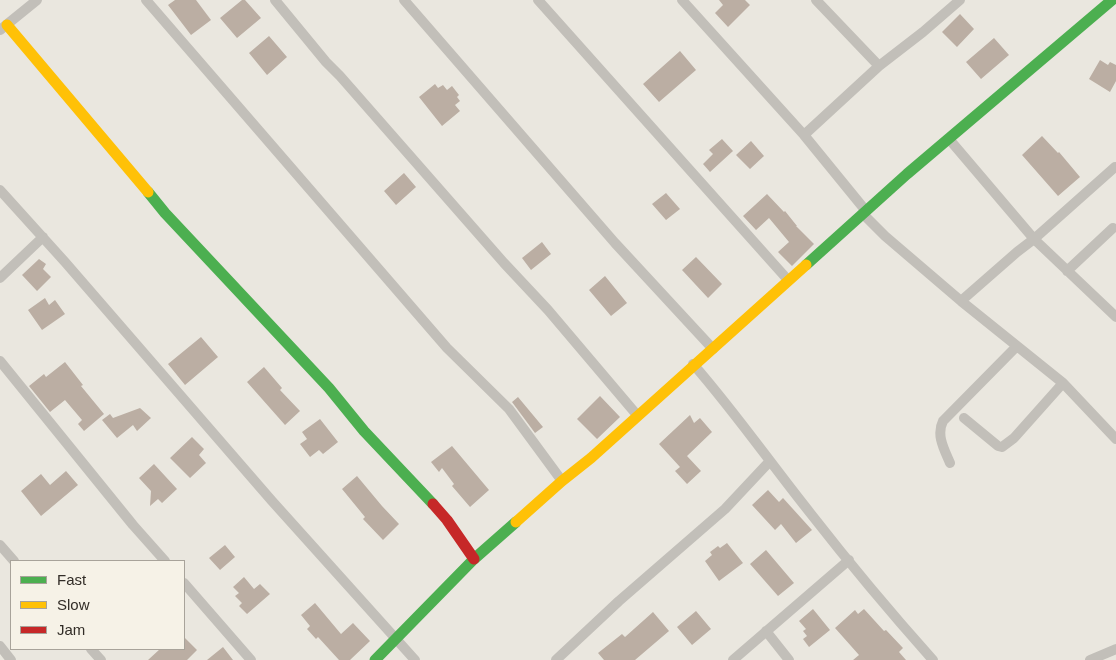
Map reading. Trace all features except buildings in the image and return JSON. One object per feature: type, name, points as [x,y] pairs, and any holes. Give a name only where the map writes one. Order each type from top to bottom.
[{"type":"street","points":[[37,0],[4,28],[165,213],[329,388],[364,431],[425,495],[447,520],[474,559]]},
{"type":"street","points":[[146,0],[447,348],[509,409],[562,481]]},
{"type":"street","points":[[275,0],[326,62],[554,317],[637,415]]},
{"type":"street","points":[[404,0],[615,243],[713,348]]},
{"type":"street","points":[[538,0],[788,280]]},
{"type":"street","points":[[682,0],[804,135],[866,211],[863,214]]},
{"type":"street","points":[[816,0],[879,66]]},
{"type":"street","points":[[375,660],[474,559],[562,481],[591,458],[693,364],[863,214],[1112,0]]},
{"type":"street","points":[[804,135],[879,66],[955,1]]},
{"type":"street","points":[[949,139],[1034,238],[1116,317]]},
{"type":"street","points":[[961,301],[1116,167]]},
{"type":"street","points":[[0,190],[272,501],[415,660]]},
{"type":"street","points":[[863,214],[961,301],[1063,382],[1116,439]]},
{"type":"street","points":[[1067,271],[1113,228]]},
{"type":"street","points":[[0,278],[43,237]]},
{"type":"street","points":[[950,463],[940,438],[943,421],[1018,346]]},
{"type":"street","points":[[0,361],[164,560]]},
{"type":"street","points":[[693,364],[726,402],[811,514],[881,601],[933,660]]},
{"type":"street","points":[[964,418],[998,446],[1002,447],[1014,438],[1063,382]]},
{"type":"street","points":[[556,660],[619,601],[725,510],[770,461]]},
{"type":"street","points":[[0,546],[13,560]]},
{"type":"street","points":[[733,660],[849,560]]},
{"type":"street","points":[[185,584],[251,660]]},
{"type":"street","points":[[766,631],[789,660]]},
{"type":"street","points":[[0,646],[11,660]]},
{"type":"street","points":[[1090,660],[1116,649]]},
{"type":"street","points":[[92,650],[101,660]]},
{"type":"traffic: fast","points":[[806,265],[907,174],[1112,0]]},
{"type":"traffic: fast","points":[[148,192],[165,213],[329,388],[364,431],[433,504]]},
{"type":"traffic: fast","points":[[375,660],[474,559],[516,522]]},
{"type":"traffic: slow","points":[[7,25],[148,192]]},
{"type":"traffic: slow","points":[[516,522],[591,458],[806,265]]},
{"type":"traffic: jam","points":[[433,504],[447,520],[474,559]]}]
